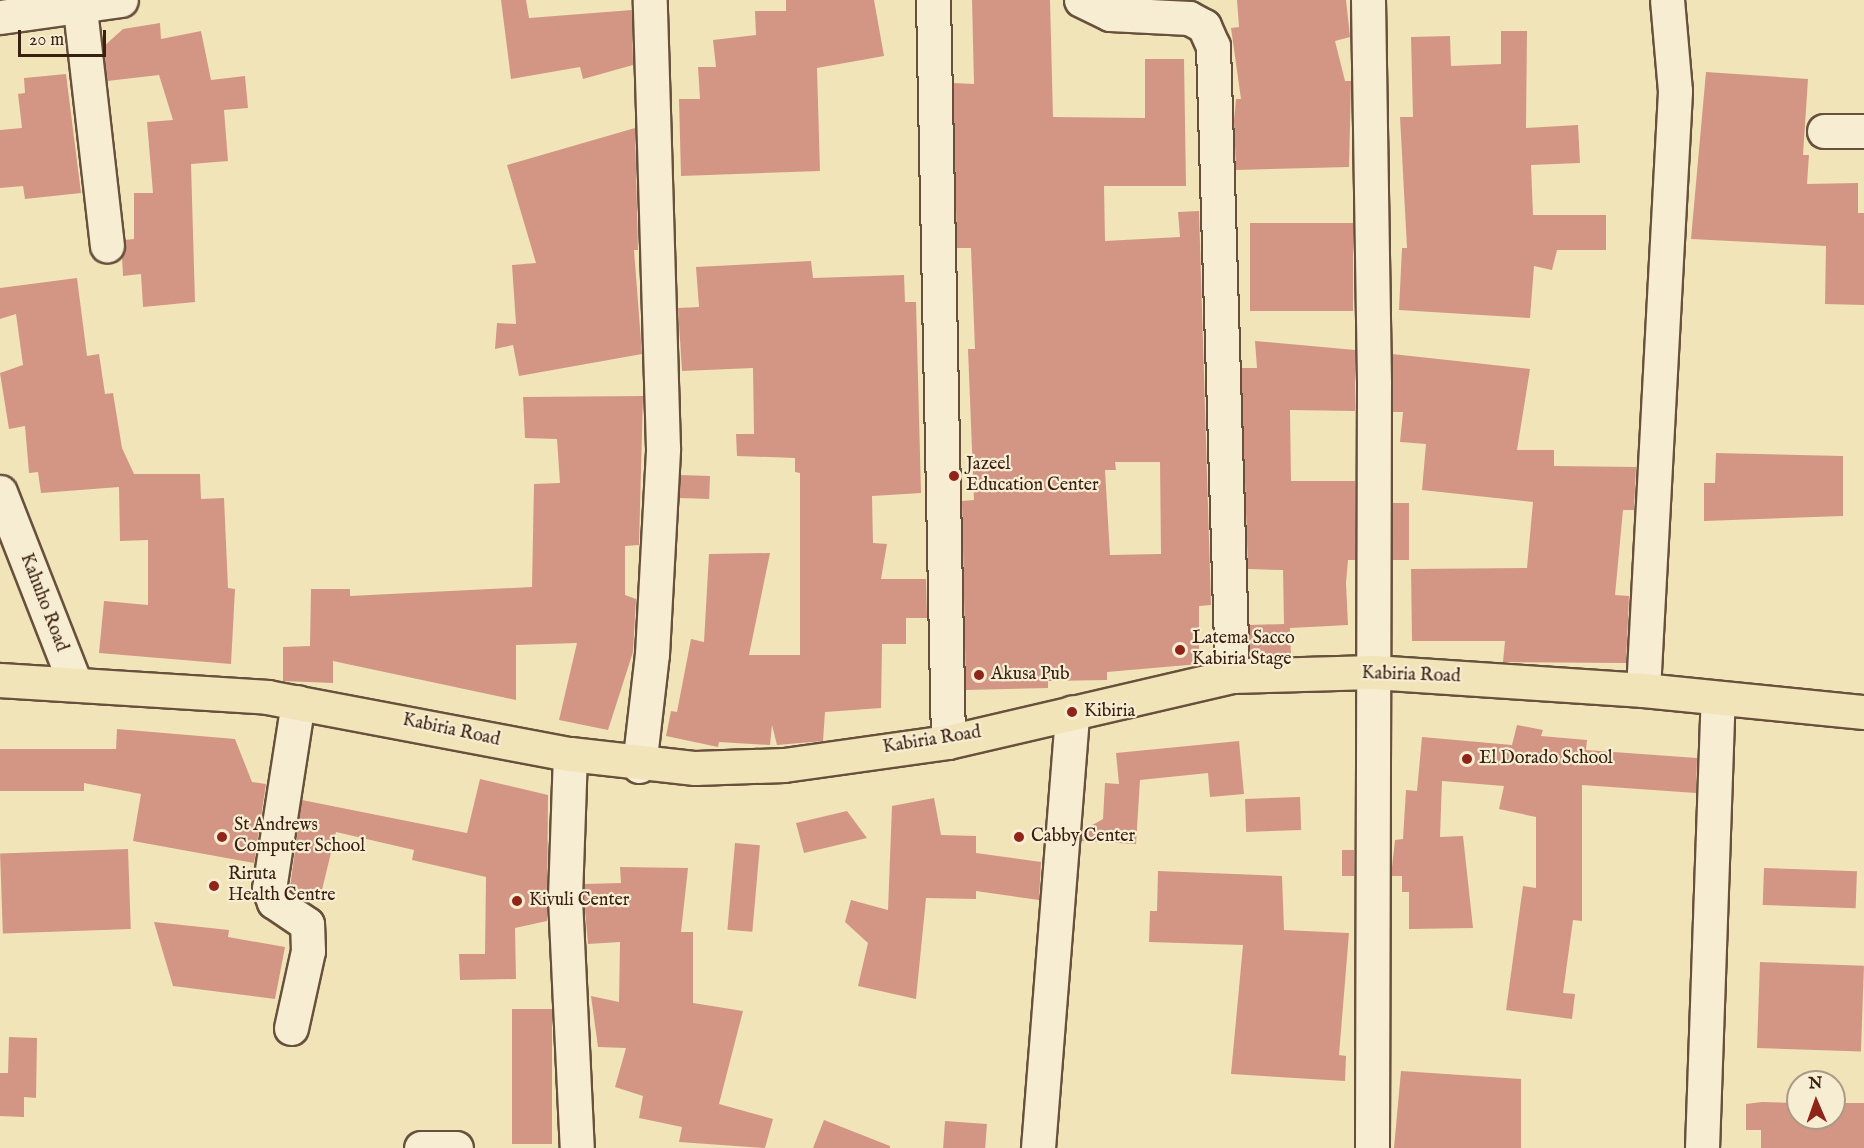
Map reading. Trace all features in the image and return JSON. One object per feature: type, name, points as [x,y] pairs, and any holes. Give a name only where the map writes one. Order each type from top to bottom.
[{"type":"main road","name":"Kabiria Road","points":[[0,680],[74,681],[298,702],[639,766],[783,765],[948,742],[1232,676],[1373,672],[1643,690],[1864,712]]},
{"type":"street","points":[[0,17],[80,9],[121,0]]},
{"type":"street","points":[[639,766],[652,654],[663,448],[650,0]]},
{"type":"street","points":[[933,0],[948,742]]},
{"type":"street","points":[[1081,0],[1110,14],[1189,18],[1204,26],[1213,46],[1232,676]]},
{"type":"street","points":[[1368,0],[1373,672],[1372,1148]]},
{"type":"street","points":[[1643,690],[1675,91],[1667,0]]},
{"type":"street","points":[[80,9],[107,245]]},
{"type":"street","points":[[1824,131],[1864,131]]},
{"type":"street","name":"Kahuho Road","points":[[0,492],[74,681]]},
{"type":"street","points":[[1702,1148],[1718,699]]},
{"type":"street","points":[[291,1028],[308,951],[307,924],[274,903],[269,889],[298,702]]},
{"type":"street","points":[[1038,1148],[1072,712]]},
{"type":"street","points":[[570,754],[565,898],[577,1148]]},
{"type":"street","points":[[421,1148],[456,1148]]},
{"type":"building","points":[[501,0],[526,0],[529,18],[632,10],[633,65],[583,79],[580,67],[511,79]]},
{"type":"building","points":[[786,0],[874,0],[884,56],[817,68],[820,171],[681,176],[679,99],[700,99],[698,67],[716,67],[713,40],[756,35],[755,11],[786,11]]},
{"type":"building","points":[[972,0],[1050,0],[1053,117],[1145,118],[1145,59],[1184,59],[1186,186],[1104,186],[1105,241],[1180,237],[1178,212],[1199,211],[1211,605],[1199,606],[1199,664],[1107,672],[1107,680],[1048,681],[1048,688],[966,690],[962,501],[974,500],[968,349],[975,349],[971,248],[957,248],[953,83],[974,84]],"holes":[[[1115,462],[1160,462],[1161,554],[1110,555],[1105,470],[1116,470]]]},
{"type":"building","points":[[1237,0],[1346,0],[1350,37],[1335,41],[1345,81],[1351,81],[1349,167],[1236,170],[1234,121],[1236,99],[1241,99],[1231,28],[1239,27]]},
{"type":"building","points":[[160,23],[161,39],[201,31],[211,80],[245,76],[248,108],[224,110],[228,161],[191,164],[195,302],[143,307],[141,274],[123,276],[122,256],[125,240],[134,239],[134,193],[153,193],[147,122],[173,120],[159,75],[107,81],[103,47],[123,29]]},
{"type":"building","points":[[1501,31],[1527,31],[1526,128],[1578,125],[1580,163],[1531,165],[1533,215],[1606,215],[1606,250],[1557,250],[1552,270],[1534,266],[1530,318],[1399,310],[1402,248],[1407,248],[1400,117],[1413,117],[1411,37],[1450,36],[1451,66],[1501,64]]},
{"type":"building","points":[[1706,72],[1808,79],[1803,155],[1809,155],[1807,184],[1858,183],[1858,213],[1864,213],[1864,305],[1825,304],[1826,246],[1691,239]]},
{"type":"building","points":[[66,74],[81,193],[25,199],[23,186],[0,188],[0,130],[22,128],[18,94],[25,93],[24,78]]},
{"type":"building","points":[[635,128],[638,250],[634,250],[642,354],[519,376],[513,345],[495,349],[497,323],[516,324],[512,265],[536,263],[507,165]]},
{"type":"building","points":[[1250,223],[1353,223],[1353,311],[1250,311]]},
{"type":"building","points":[[811,261],[813,278],[904,275],[905,302],[916,302],[921,493],[872,496],[873,543],[887,544],[881,579],[926,579],[927,618],[906,618],[906,644],[882,644],[881,708],[825,712],[823,741],[777,745],[772,725],[770,745],[719,742],[718,747],[666,736],[671,711],[677,712],[691,639],[704,642],[709,554],[770,553],[749,655],[800,655],[800,473],[795,472],[795,458],[737,456],[736,434],[754,434],[753,368],[682,371],[678,308],[699,307],[696,267]]},
{"type":"building","points":[[77,278],[87,356],[99,354],[105,394],[113,393],[122,448],[134,474],[200,474],[201,499],[224,498],[228,588],[235,589],[231,664],[99,653],[104,601],[148,605],[148,540],[120,541],[119,487],[41,493],[38,472],[29,473],[25,426],[9,429],[0,373],[23,365],[16,314],[0,319],[0,288]]},
{"type":"building","points":[[1255,341],[1355,350],[1355,411],[1290,410],[1291,481],[1355,481],[1355,560],[1348,560],[1346,583],[1348,625],[1290,628],[1291,656],[1250,657],[1249,625],[1284,624],[1283,570],[1248,569],[1241,368],[1257,368]]},
{"type":"building","points":[[1392,354],[1530,369],[1517,450],[1554,450],[1554,466],[1636,467],[1634,510],[1623,510],[1615,595],[1629,596],[1626,663],[1503,662],[1505,641],[1412,641],[1411,569],[1527,568],[1533,502],[1422,490],[1426,444],[1400,442],[1403,412],[1393,412]]},
{"type":"building","points":[[643,396],[639,545],[625,546],[625,595],[636,599],[633,652],[608,730],[559,720],[577,643],[516,645],[516,700],[333,661],[333,683],[283,681],[283,647],[310,646],[311,589],[350,589],[350,596],[532,587],[534,484],[560,483],[557,439],[525,438],[523,397]]},
{"type":"building","points":[[1716,453],[1843,456],[1843,516],[1704,521],[1704,483],[1715,483]]},
{"type":"building","points":[[680,475],[710,476],[709,499],[679,498]]},
{"type":"building","points":[[1392,503],[1409,503],[1409,560],[1392,560]]},
{"type":"building","points":[[1517,725],[1543,730],[1541,736],[1587,740],[1586,750],[1697,758],[1696,793],[1582,785],[1582,921],[1573,920],[1563,993],[1575,994],[1572,1019],[1506,1010],[1523,886],[1536,888],[1536,817],[1499,809],[1504,786],[1442,781],[1440,837],[1463,836],[1473,928],[1409,929],[1409,892],[1402,892],[1402,876],[1391,876],[1395,840],[1403,839],[1406,790],[1417,791],[1422,737],[1512,745]]},
{"type":"building","points":[[117,729],[235,739],[252,782],[266,784],[254,863],[133,841],[141,794],[84,783],[84,791],[0,791],[0,749],[116,749]]},
{"type":"building","points":[[1239,741],[1244,794],[1210,797],[1208,773],[1140,780],[1136,844],[1081,841],[1082,831],[1103,819],[1105,783],[1119,784],[1116,753]]},
{"type":"building","points":[[480,779],[548,795],[547,921],[515,928],[516,979],[460,980],[459,954],[485,954],[486,877],[412,860],[414,850],[336,832],[321,894],[290,887],[302,800],[467,833]]},
{"type":"building","points":[[1300,797],[1301,830],[1246,832],[1245,799]]},
{"type":"building","points":[[934,798],[941,835],[976,836],[976,853],[1041,862],[1039,900],[976,891],[976,899],[926,898],[916,999],[858,986],[868,943],[845,922],[851,900],[888,910],[892,806]]},
{"type":"building","points":[[847,811],[867,838],[804,853],[796,823]]},
{"type":"building","points":[[735,843],[760,845],[752,932],[727,930]]},
{"type":"building","points":[[128,849],[131,929],[3,933],[0,853]]},
{"type":"building","points":[[1342,850],[1354,850],[1354,876],[1342,876]]},
{"type":"building","points":[[620,867],[688,868],[681,932],[693,932],[693,1003],[743,1011],[719,1104],[773,1119],[765,1148],[679,1142],[682,1127],[639,1118],[643,1096],[615,1087],[626,1048],[598,1047],[591,996],[619,1002],[620,942],[588,944],[584,884],[621,883]]},
{"type":"building","points":[[1764,868],[1857,871],[1856,908],[1763,905]]},
{"type":"building","points":[[1158,871],[1282,876],[1284,930],[1349,933],[1339,1055],[1346,1056],[1345,1081],[1231,1074],[1243,945],[1149,942],[1150,911],[1157,911]]},
{"type":"building","points":[[154,922],[229,930],[228,937],[285,947],[275,999],[173,986]]},
{"type":"building","points":[[1760,962],[1864,966],[1861,1052],[1757,1048]]},
{"type":"building","points":[[512,1009],[552,1009],[552,1144],[512,1144]]},
{"type":"building","points":[[9,1037],[37,1038],[36,1098],[24,1097],[24,1117],[0,1116],[0,1073],[8,1073]]},
{"type":"building","points":[[1401,1071],[1521,1079],[1521,1148],[1394,1148]]},
{"type":"building","points":[[1786,1103],[1786,1130],[1846,1130],[1846,1103],[1864,1103],[1864,1148],[1761,1148],[1761,1130],[1746,1130],[1746,1104]]},
{"type":"building","points":[[824,1120],[890,1146],[890,1148],[813,1148]]},
{"type":"building","points":[[945,1121],[987,1124],[985,1148],[943,1148]]},
{"type":"place","name":"Jazeel Education Center","points":[[954,476]]},
{"type":"place","name":"Latema Sacco Kabiria Stage","points":[[1180,650]]},
{"type":"place","name":"Akusa Pub","points":[[979,675]]},
{"type":"place","name":"Kibiria","points":[[1072,712]]},
{"type":"place","name":"El Dorado School","points":[[1467,759]]},
{"type":"place","name":"St Andrews Computer School","points":[[222,837]]},
{"type":"place","name":"Cabby Center","points":[[1019,837]]},
{"type":"place","name":"Riruta Health Centre","points":[[214,886]]},
{"type":"place","name":"Kivuli Center","points":[[517,901]]}]
